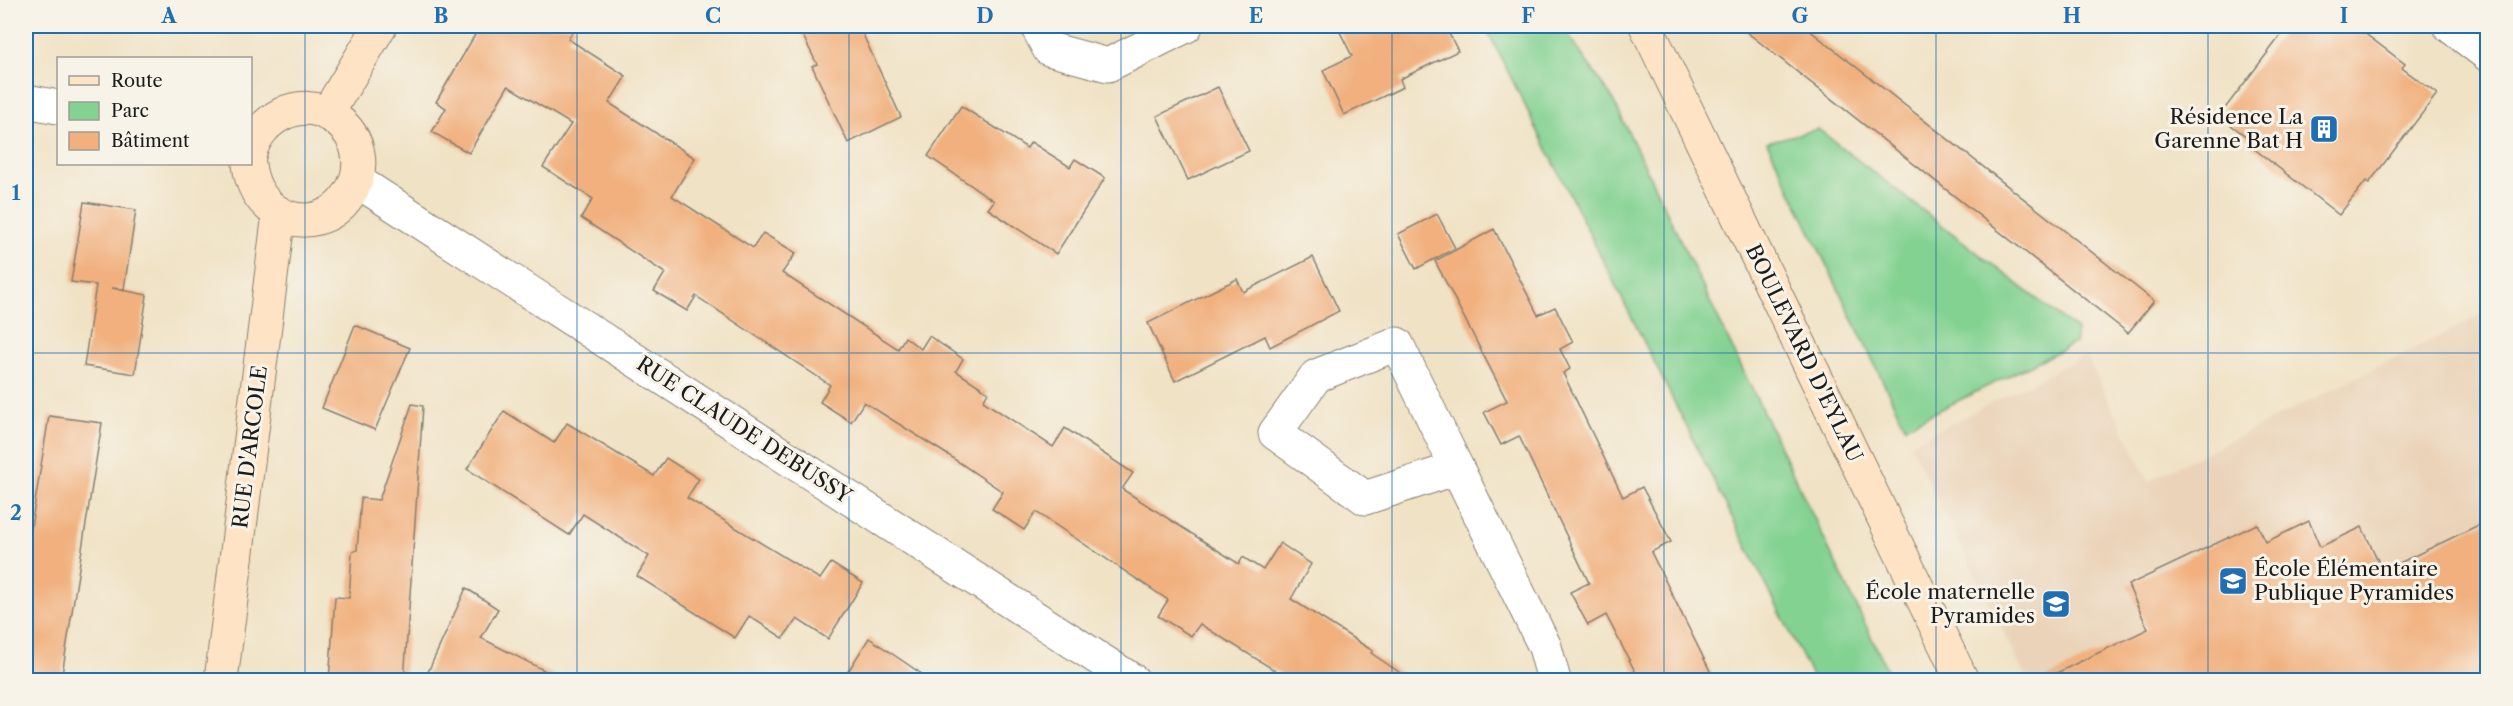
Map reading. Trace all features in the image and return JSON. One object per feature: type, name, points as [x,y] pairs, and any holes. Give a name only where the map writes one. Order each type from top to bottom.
[{"type":"main road","points":[[327,114],[380,26]]},
{"type":"main road","name":"BOULEVARD D'EYLAU","points":[[1646,26],[1962,681]]},
{"type":"main road","points":[[250,165],[250,176],[256,191],[266,204],[279,213],[294,218],[310,219],[326,215],[339,207],[350,195],[357,181],[360,165],[354,142],[340,122],[327,114],[310,109],[292,110],[276,116],[262,128],[252,149]]},
{"type":"main road","name":"RUE D'ARCOLE","points":[[221,681],[279,213]]},
{"type":"street","points":[[1037,26],[1049,49],[1108,65],[1186,26]]},
{"type":"street","points":[[2450,26],[2487,55]]},
{"type":"street","points":[[26,101],[57,108]]},
{"type":"street","name":"RUE CLAUDE DEBUSSY","points":[[357,181],[915,539],[1131,681]]},
{"type":"street","points":[[1456,468],[1365,498],[1275,433],[1316,376],[1397,344],[1545,647],[1554,681]]},
{"type":"shaded area","name":"École Élémentaire Publique Pyramides","points":[[2487,312],[2487,680],[2027,680],[1910,444],[2086,355],[2149,481]]},
{"type":"green space","points":[[1485,26],[1562,26],[1612,98],[1892,680],[1814,680]]},
{"type":"green space","points":[[1818,129],[2077,330],[2075,343],[1905,427],[1767,142]]},
{"type":"building","points":[[480,26],[576,26],[568,39],[626,76],[609,103],[695,158],[672,196],[753,248],[763,233],[796,253],[782,273],[898,349],[905,337],[921,349],[929,336],[963,359],[956,371],[988,392],[983,401],[1053,447],[1065,428],[1133,473],[1122,489],[1239,564],[1243,557],[1263,570],[1280,543],[1311,564],[1291,599],[1373,651],[1371,653],[1412,681],[1292,681],[1200,624],[1191,636],[1158,616],[1168,600],[1036,512],[1024,530],[992,509],[1003,492],[948,455],[864,402],[851,422],[820,402],[830,385],[696,296],[687,311],[654,291],[665,273],[581,218],[593,199],[543,167],[571,124],[508,86],[469,153],[432,132],[446,108],[436,102]]},
{"type":"building","points":[[798,26],[859,26],[901,117],[848,143],[812,66],[817,64]]},
{"type":"building","points":[[1337,26],[1445,26],[1458,51],[1400,79],[1403,87],[1344,115],[1323,70],[1352,56]]},
{"type":"building","points":[[1739,26],[1804,26],[2154,301],[2128,333]]},
{"type":"building","name":"Résidence La Garenne Bat H","points":[[2288,26],[2355,26],[2405,64],[2402,68],[2437,94],[2369,183],[2366,181],[2339,215],[2252,147],[2255,143],[2219,116]]},
{"type":"building","points":[[1218,87],[1249,151],[1188,180],[1157,116]]},
{"type":"building","points":[[961,106],[1027,148],[1031,142],[1070,167],[1075,159],[1105,178],[1056,254],[988,209],[994,201],[928,156]]},
{"type":"building","points":[[84,202],[136,210],[124,289],[112,288],[147,295],[135,374],[84,366],[96,285],[71,282]]},
{"type":"building","points":[[1437,214],[1455,248],[1416,269],[1398,234]]},
{"type":"building","points":[[1494,229],[1538,315],[1555,307],[1573,342],[1560,349],[1570,369],[1563,373],[1623,497],[1642,487],[1671,542],[1651,552],[1715,681],[1640,681],[1606,615],[1588,625],[1570,592],[1589,583],[1519,436],[1501,445],[1484,412],[1507,401],[1435,261]]},
{"type":"building","points":[[1313,257],[1339,311],[1270,347],[1265,336],[1175,381],[1148,323],[1237,279],[1243,292]]},
{"type":"building","points":[[355,325],[410,348],[375,430],[322,408]]},
{"type":"building","points":[[412,404],[423,406],[404,681],[329,681],[335,597],[349,598],[352,552],[357,550],[361,498],[379,500]]},
{"type":"building","points":[[504,411],[554,443],[567,423],[654,476],[666,458],[699,479],[687,498],[820,579],[831,563],[863,583],[828,639],[797,619],[783,638],[749,616],[735,638],[637,576],[649,556],[583,514],[569,535],[467,469]]},
{"type":"building","points":[[49,416],[102,423],[61,681],[26,681],[26,558]]},
{"type":"building","points":[[2309,521],[2320,547],[2362,527],[2383,571],[2487,521],[2487,681],[2040,681],[2148,629],[2128,585],[2257,524],[2266,542]]},
{"type":"building","points":[[466,588],[498,609],[481,638],[565,681],[424,681]]},
{"type":"building","points":[[869,638],[932,681],[842,681]]},
{"type":"place","name":"Résidence La Garenne Bat H","points":[[2324,129]]},
{"type":"place","name":"École Élémentaire Publique Pyramides","points":[[2233,581]]},
{"type":"place","name":"École maternelle Pyramides","points":[[2056,604]]}]
